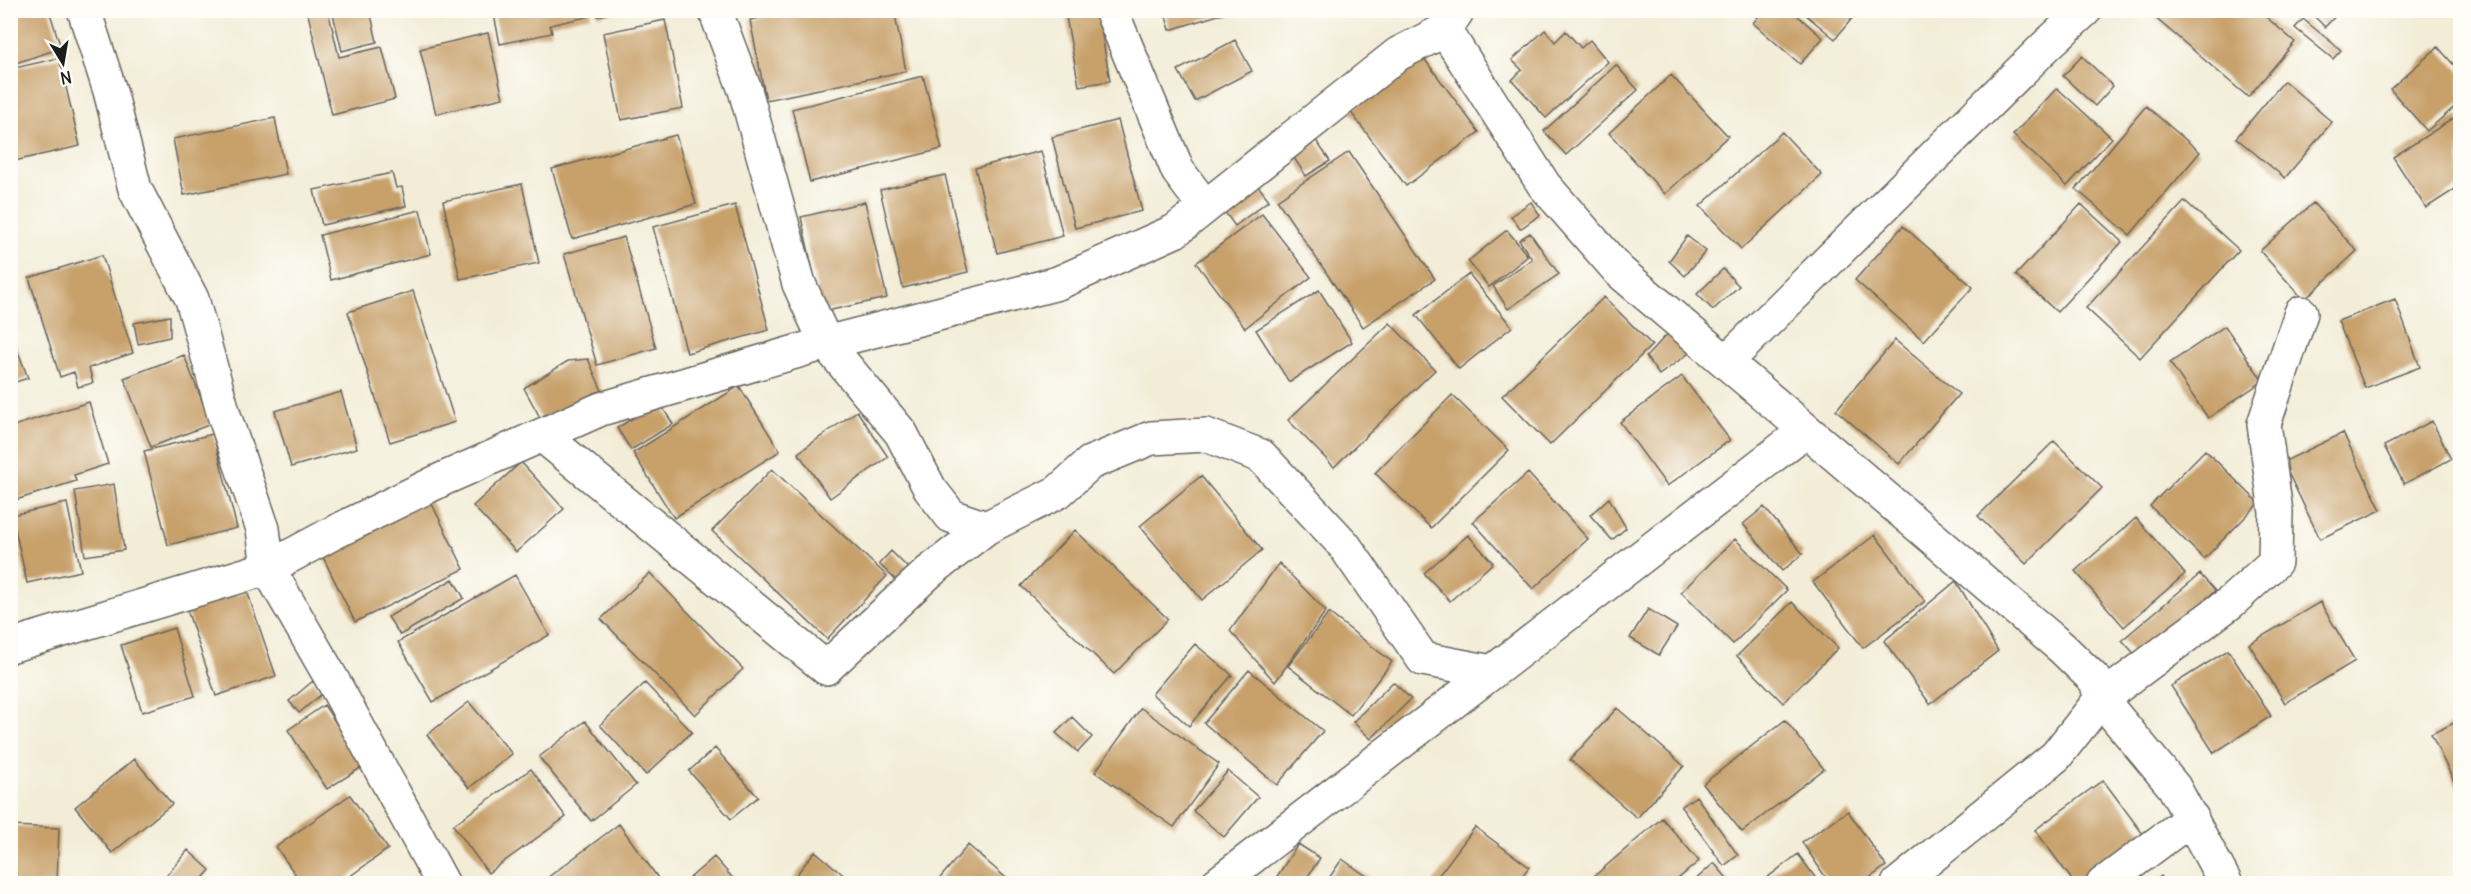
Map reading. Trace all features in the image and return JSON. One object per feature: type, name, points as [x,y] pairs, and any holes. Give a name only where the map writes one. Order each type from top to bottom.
[{"type":"street","points":[[84,10],[110,91],[135,189],[192,299],[224,415],[263,529],[268,568],[333,681],[443,884]]},
{"type":"street","points":[[715,10],[745,90],[800,284],[826,343],[901,434],[930,489],[951,516],[986,528]]},
{"type":"street","points":[[1111,10],[1178,171],[1205,207]]},
{"type":"street","points":[[1726,362],[2085,10]]},
{"type":"street","points":[[10,646],[188,590],[268,568],[333,533],[434,484],[601,409],[826,343],[1058,283],[1175,231],[1398,54],[1452,20],[1544,185],[1619,271],[2062,648],[2096,681],[2101,699],[2174,787],[2226,884]]},
{"type":"street","points":[[1898,884],[2056,756],[2101,699],[2231,602],[2275,562],[2276,512],[2264,424],[2301,313]]},
{"type":"street","points":[[1217,884],[1805,431]]},
{"type":"street","points":[[542,435],[826,668],[929,572],[986,528],[1058,492],[1090,463],[1151,438],[1206,435],[1261,456],[1344,545],[1423,659],[1492,672]]},
{"type":"street","points":[[2103,884],[2192,818]]},
{"type":"building","points":[[10,10],[49,10],[61,48],[10,65]]},
{"type":"building","points":[[307,10],[328,10],[339,57],[382,47],[395,99],[332,115]]},
{"type":"building","points":[[332,10],[370,10],[377,42],[342,51]]},
{"type":"building","points":[[493,10],[590,10],[591,16],[550,25],[552,33],[500,44]]},
{"type":"building","points":[[597,10],[618,10],[618,11],[598,16]]},
{"type":"building","points":[[798,10],[894,10],[906,71],[766,100],[750,20]]},
{"type":"building","points":[[1164,10],[1231,10],[1231,11],[1170,30]]},
{"type":"building","points":[[1764,10],[1791,10],[1823,38],[1800,64],[1753,23]]},
{"type":"building","points":[[1800,10],[1859,10],[1835,39]]},
{"type":"building","points":[[2146,10],[2258,10],[2295,42],[2248,97]]},
{"type":"building","points":[[2308,10],[2341,10],[2325,27]]},
{"type":"building","points":[[1098,12],[1110,81],[1079,86],[1066,17]]},
{"type":"building","points":[[2303,19],[2341,50],[2333,59],[2295,28]]},
{"type":"building","points":[[665,20],[683,108],[621,120],[603,33]]},
{"type":"building","points":[[1545,30],[1555,42],[1566,31],[1581,48],[1590,40],[1608,62],[1546,118],[1512,80],[1522,70],[1512,60]]},
{"type":"building","points":[[488,33],[503,98],[436,114],[420,49]]},
{"type":"building","points":[[1235,40],[1252,71],[1195,101],[1178,70]]},
{"type":"building","points":[[2438,47],[2460,72],[2460,102],[2427,131],[2390,89]]},
{"type":"building","points":[[2082,56],[2113,86],[2095,106],[2063,76]]},
{"type":"building","points":[[1423,57],[1479,132],[1406,186],[1350,111]]},
{"type":"building","points":[[59,58],[80,146],[10,162],[10,69]]},
{"type":"building","points":[[1616,65],[1638,90],[1566,155],[1544,131]]},
{"type":"building","points":[[1671,75],[1728,136],[1665,194],[1609,133]]},
{"type":"building","points":[[923,76],[942,149],[810,182],[792,109]]},
{"type":"building","points":[[2284,81],[2332,122],[2285,178],[2236,138]]},
{"type":"building","points":[[2057,88],[2112,138],[2067,186],[2013,135]]},
{"type":"building","points":[[2146,106],[2200,152],[2130,235],[2076,189]]},
{"type":"building","points":[[2460,114],[2460,186],[2426,208],[2393,157]]},
{"type":"building","points":[[275,118],[286,174],[184,195],[173,139]]},
{"type":"building","points":[[1118,120],[1142,211],[1075,228],[1052,137]]},
{"type":"building","points":[[1782,132],[1822,175],[1741,249],[1700,206]]},
{"type":"building","points":[[676,135],[696,204],[572,239],[552,169]]},
{"type":"building","points":[[1315,139],[1330,161],[1306,176],[1292,155]]},
{"type":"building","points":[[1041,151],[1063,236],[997,253],[975,168]]},
{"type":"building","points":[[1349,152],[1435,279],[1363,327],[1277,200]]},
{"type":"building","points":[[392,173],[396,188],[402,187],[406,206],[322,225],[314,190]]},
{"type":"building","points":[[945,175],[968,272],[903,288],[880,190]]},
{"type":"building","points":[[1252,178],[1269,200],[1235,226],[1219,204]]},
{"type":"building","points":[[522,184],[539,263],[460,279],[443,201]]},
{"type":"building","points":[[2185,201],[2239,250],[2140,358],[2086,308]]},
{"type":"building","points":[[865,202],[887,298],[822,312],[801,217]]},
{"type":"building","points":[[1531,202],[1540,215],[1520,229],[1511,216]]},
{"type":"building","points":[[2313,203],[2357,251],[2304,300],[2260,251]]},
{"type":"building","points":[[2081,204],[2122,242],[2057,312],[2016,275]]},
{"type":"building","points":[[735,205],[769,330],[687,353],[653,227]]},
{"type":"building","points":[[420,210],[431,254],[331,280],[320,235]]},
{"type":"building","points":[[1262,214],[1311,277],[1245,328],[1196,263]]},
{"type":"building","points":[[1903,226],[1973,287],[1924,341],[1855,280]]},
{"type":"building","points":[[1507,230],[1528,256],[1489,287],[1468,261]]},
{"type":"building","points":[[1530,233],[1559,274],[1508,309],[1493,286],[1532,259],[1519,240]]},
{"type":"building","points":[[1687,236],[1706,251],[1685,276],[1669,261]]},
{"type":"building","points":[[624,237],[656,348],[597,365],[564,254]]},
{"type":"building","points":[[102,255],[133,353],[89,368],[93,383],[78,387],[74,372],[60,377],[29,278]]},
{"type":"building","points":[[1723,269],[1739,286],[1713,310],[1697,294]]},
{"type":"building","points":[[1469,274],[1512,327],[1459,369],[1416,315]]},
{"type":"building","points":[[1319,290],[1352,342],[1289,382],[1256,330]]},
{"type":"building","points":[[413,291],[455,422],[390,442],[348,312]]},
{"type":"building","points":[[1604,297],[1652,345],[1550,445],[1502,396]]},
{"type":"building","points":[[2395,299],[2420,367],[2365,388],[2338,321]]},
{"type":"building","points":[[170,316],[170,337],[138,344],[134,323]]},
{"type":"building","points":[[1390,323],[1435,370],[1334,467],[1288,420]]},
{"type":"building","points":[[2225,326],[2263,381],[2208,418],[2170,363]]},
{"type":"building","points":[[10,330],[28,378],[10,384]]},
{"type":"building","points":[[1671,330],[1692,351],[1659,375],[1646,357]]},
{"type":"building","points":[[1895,340],[1959,394],[1899,464],[1836,410]]},
{"type":"building","points":[[184,355],[211,424],[151,447],[124,378]]},
{"type":"building","points":[[588,359],[603,393],[541,419],[524,388],[568,361]]},
{"type":"building","points":[[1682,376],[1730,440],[1667,486],[1620,422]]},
{"type":"building","points":[[739,386],[780,451],[674,518],[633,453]]},
{"type":"building","points":[[341,392],[357,448],[291,467],[275,411]]},
{"type":"building","points":[[1452,395],[1509,450],[1431,528],[1375,473]]},
{"type":"building","points":[[89,402],[108,464],[74,475],[76,481],[16,500],[10,483],[10,427]]},
{"type":"building","points":[[659,402],[673,424],[631,450],[617,428]]},
{"type":"building","points":[[857,411],[888,457],[830,498],[798,453]]},
{"type":"building","points":[[2432,421],[2451,459],[2404,484],[2384,446]]},
{"type":"building","points":[[2343,433],[2381,510],[2320,539],[2283,462]]},
{"type":"building","points":[[213,434],[237,528],[168,545],[144,451]]},
{"type":"building","points":[[2054,441],[2102,488],[2026,564],[1978,516]]},
{"type":"building","points":[[2205,450],[2259,503],[2204,559],[2150,506]]},
{"type":"building","points":[[521,462],[564,509],[516,552],[473,506]]},
{"type":"building","points":[[772,469],[887,576],[827,639],[712,531]]},
{"type":"building","points":[[1528,473],[1588,539],[1533,589],[1473,522]]},
{"type":"building","points":[[1201,476],[1262,550],[1202,600],[1140,526]]},
{"type":"building","points":[[114,484],[124,550],[85,556],[75,491]]},
{"type":"building","points":[[1609,498],[1626,528],[1612,540],[1590,515]]},
{"type":"building","points":[[430,500],[464,569],[355,622],[321,553]]},
{"type":"building","points":[[67,503],[81,571],[27,583],[12,515]]},
{"type":"building","points":[[1764,507],[1803,554],[1782,571],[1743,524]]},
{"type":"building","points":[[2136,518],[2185,574],[2124,627],[2075,571]]},
{"type":"building","points":[[1075,530],[1168,619],[1114,674],[1021,586]]},
{"type":"building","points":[[1468,535],[1493,563],[1450,601],[1424,573]]},
{"type":"building","points":[[1875,535],[1925,601],[1863,648],[1813,582]]},
{"type":"building","points":[[1735,539],[1787,590],[1733,644],[1681,592]]},
{"type":"building","points":[[891,551],[913,573],[901,585],[879,564]]},
{"type":"building","points":[[1279,563],[1326,611],[1275,682],[1230,631]]},
{"type":"building","points":[[650,573],[743,669],[695,715],[601,619]]},
{"type":"building","points":[[2200,574],[2215,591],[2138,658],[2122,640]]},
{"type":"building","points":[[515,575],[549,635],[433,702],[398,642]]},
{"type":"building","points":[[453,579],[464,598],[400,635],[388,617]]},
{"type":"building","points":[[1956,581],[1998,651],[1930,704],[1884,641]]},
{"type":"building","points":[[247,591],[276,676],[216,696],[187,610]]},
{"type":"building","points":[[1792,602],[1838,648],[1783,703],[1737,656]]},
{"type":"building","points":[[2320,602],[2355,661],[2285,703],[2249,644]]},
{"type":"building","points":[[1648,609],[1677,627],[1659,655],[1630,638]]},
{"type":"building","points":[[1329,613],[1392,662],[1351,715],[1288,666]]},
{"type":"building","points":[[174,628],[195,696],[142,712],[121,645]]},
{"type":"building","points":[[1195,644],[1232,675],[1189,726],[1152,694]]},
{"type":"building","points":[[2228,650],[2271,716],[2214,753],[2171,686]]},
{"type":"building","points":[[1249,670],[1323,731],[1277,785],[1204,723]]},
{"type":"building","points":[[313,681],[323,693],[299,713],[289,701]]},
{"type":"building","points":[[1393,682],[1411,699],[1371,739],[1353,722]]},
{"type":"building","points":[[645,683],[692,732],[646,775],[600,725]]},
{"type":"building","points":[[469,702],[512,754],[469,788],[427,735]]},
{"type":"building","points":[[324,705],[364,766],[327,789],[288,730]]},
{"type":"building","points":[[1141,708],[1219,764],[1174,827],[1095,772]]},
{"type":"building","points":[[1617,708],[1684,766],[1637,818],[1570,760]]},
{"type":"building","points":[[1072,717],[1092,737],[1078,752],[1056,733]]},
{"type":"building","points":[[1785,720],[1824,769],[1742,832],[1703,784]]},
{"type":"building","points":[[2460,720],[2460,794],[2431,734]]},
{"type":"building","points":[[585,721],[636,785],[591,821],[539,757]]},
{"type":"building","points":[[715,748],[758,797],[731,819],[689,771]]},
{"type":"building","points":[[134,759],[172,804],[112,853],[75,807]]},
{"type":"building","points":[[531,769],[566,817],[488,873],[453,825]]},
{"type":"building","points":[[1228,771],[1258,797],[1224,837],[1193,811]]},
{"type":"building","points":[[2103,780],[2146,838],[2083,884],[2075,884],[2035,830]]},
{"type":"building","points":[[350,795],[388,849],[339,884],[302,884],[276,847]]},
{"type":"building","points":[[1696,796],[1738,855],[1724,866],[1681,807]]},
{"type":"building","points":[[1848,811],[1886,866],[1861,884],[1830,884],[1802,842]]},
{"type":"building","points":[[1662,818],[1699,861],[1672,884],[1585,884]]},
{"type":"building","points":[[619,824],[658,878],[651,884],[539,884]]},
{"type":"building","points":[[10,826],[59,828],[57,884],[10,884]]},
{"type":"building","points":[[1475,827],[1529,867],[1516,884],[1432,884]]},
{"type":"building","points":[[1298,844],[1320,858],[1303,884],[1272,884]]},
{"type":"building","points":[[968,845],[1013,884],[935,884]]},
{"type":"building","points":[[188,850],[210,870],[198,884],[159,884]]},
{"type":"building","points":[[815,851],[854,884],[789,884]]},
{"type":"building","points":[[1798,854],[1820,884],[1765,884],[1763,881]]},
{"type":"building","points":[[714,857],[738,884],[683,884]]},
{"type":"building","points":[[1342,859],[1378,884],[1325,884]]},
{"type":"building","points":[[1714,863],[1732,884],[1691,884]]},
{"type":"building","points":[[2161,876],[2166,884],[2150,884]]}]
